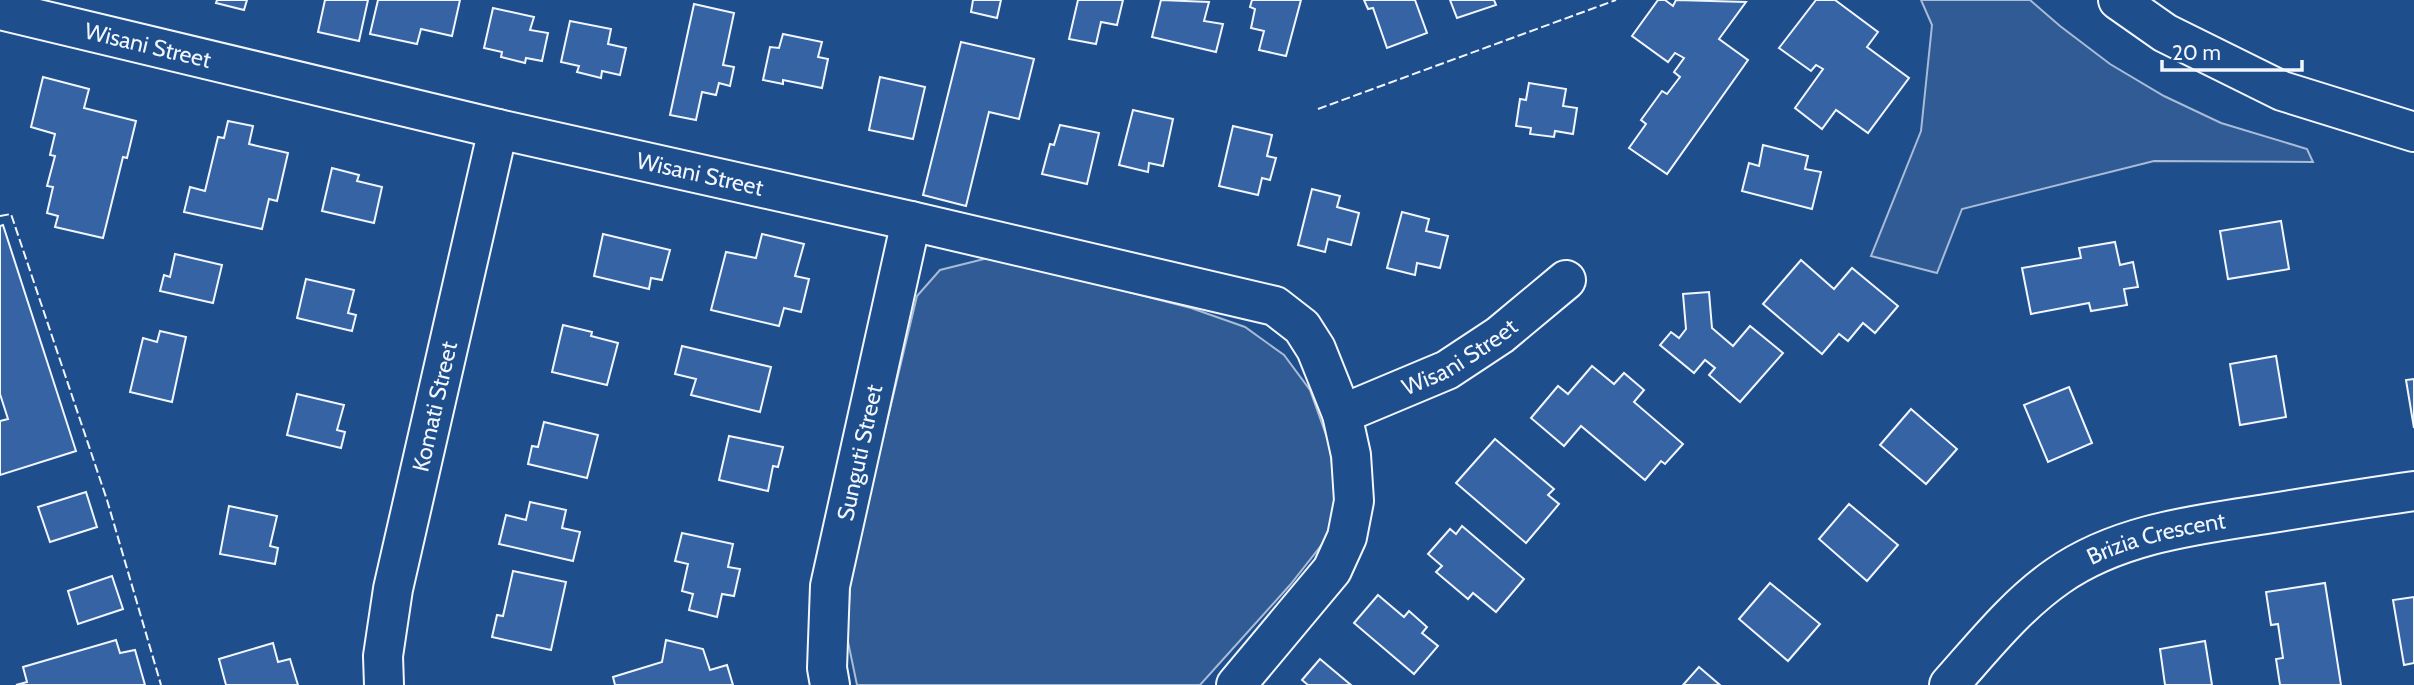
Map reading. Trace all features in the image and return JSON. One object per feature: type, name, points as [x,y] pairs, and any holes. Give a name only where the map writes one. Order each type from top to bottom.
[{"type":"street","points":[[2118,0],[2165,33],[2282,91],[2414,132]]},
{"type":"street","name":"Wisani Street","points":[[0,10],[498,129],[1275,306],[1302,327],[1309,338],[1342,414],[1351,456],[1354,501],[1347,537],[1332,570],[1236,685]]},
{"type":"street","name":"Komati Street","points":[[384,685],[383,656],[393,589],[498,129]]},
{"type":"street","name":"Sunguti Street","points":[[830,685],[827,668],[830,586],[911,221]]},
{"type":"street","name":"Wisani Street","points":[[1342,414],[1447,370],[1500,335],[1566,280]]},
{"type":"street","name":"Brizia Crescent","points":[[1949,685],[2021,606],[2057,576],[2092,555],[2134,540],[2197,524],[2414,491]]},
{"type":"shaded area","points":[[1921,0],[2030,0],[2110,64],[2164,96],[2221,123],[2307,149],[2313,162],[2154,161],[1962,209],[1937,273],[1871,256],[1921,131],[1932,25]]},
{"type":"shaded area","points":[[992,257],[1191,308],[1245,327],[1284,355],[1310,390],[1330,446],[1336,504],[1327,538],[1290,585],[1200,685],[857,685],[847,637],[851,572],[917,296],[940,270]]},
{"type":"building","points":[[217,0],[247,0],[244,10],[216,3]]},
{"type":"building","points":[[325,0],[368,0],[359,41],[318,32]]},
{"type":"building","points":[[378,0],[460,0],[452,36],[421,29],[417,44],[370,34]]},
{"type":"building","points":[[973,0],[1001,0],[997,18],[971,12]]},
{"type":"building","points":[[1078,0],[1123,0],[1117,25],[1101,22],[1096,44],[1069,39]]},
{"type":"building","points":[[1161,0],[1209,2],[1204,21],[1223,24],[1216,52],[1152,37]]},
{"type":"building","points":[[1252,0],[1301,0],[1286,56],[1259,50],[1264,31],[1251,28],[1255,9],[1250,7]]},
{"type":"building","points":[[1364,0],[1415,0],[1427,33],[1387,48],[1373,8],[1368,9]]},
{"type":"building","points":[[1450,0],[1494,0],[1496,5],[1457,18]]},
{"type":"building","points":[[1658,0],[1665,0],[1673,6],[1676,0],[1746,2],[1719,39],[1748,60],[1667,174],[1629,148],[1646,124],[1641,120],[1662,91],[1667,94],[1680,77],[1674,72],[1684,58],[1675,53],[1668,62],[1632,36]]},
{"type":"building","points":[[1816,0],[1835,0],[1878,32],[1867,47],[1909,78],[1868,133],[1836,110],[1822,129],[1795,108],[1823,69],[1816,65],[1811,71],[1779,48]]},
{"type":"building","points":[[694,4],[734,13],[723,65],[734,67],[730,86],[719,83],[716,95],[702,92],[696,120],[670,115]]},
{"type":"building","points":[[493,8],[534,17],[530,30],[548,33],[542,61],[526,58],[525,63],[501,57],[502,52],[484,48]]},
{"type":"building","points":[[570,21],[611,29],[608,44],[626,48],[620,75],[602,71],[601,78],[577,72],[579,66],[561,62]]},
{"type":"building","points":[[783,34],[822,42],[818,57],[828,59],[822,88],[783,80],[783,84],[763,80],[770,47],[779,48]]},
{"type":"building","points":[[961,42],[1034,59],[1019,119],[989,112],[966,206],[923,195]]},
{"type":"building","points":[[43,77],[89,89],[84,108],[136,121],[127,158],[123,157],[103,238],[55,227],[58,216],[47,213],[53,187],[47,186],[55,156],[50,155],[55,134],[31,127]]},
{"type":"building","points":[[880,77],[925,87],[913,139],[869,130]]},
{"type":"building","points":[[1529,83],[1566,89],[1563,106],[1577,108],[1573,134],[1555,131],[1554,137],[1530,134],[1531,128],[1516,126],[1520,99],[1526,100]]},
{"type":"building","points":[[1133,110],[1173,119],[1163,166],[1149,163],[1148,172],[1119,165]]},
{"type":"building","points":[[228,121],[253,126],[249,144],[288,153],[277,201],[269,199],[262,229],[184,212],[190,187],[205,191],[218,137],[224,138]]},
{"type":"building","points":[[1060,125],[1099,133],[1087,184],[1042,174],[1050,144],[1054,145]]},
{"type":"building","points":[[1233,126],[1272,135],[1267,156],[1276,158],[1270,180],[1262,178],[1258,195],[1219,186]]},
{"type":"building","points":[[1763,145],[1808,156],[1805,169],[1821,172],[1812,209],[1742,191],[1749,163],[1759,166]]},
{"type":"building","points":[[332,168],[359,175],[357,181],[382,187],[374,223],[322,211]]},
{"type":"building","points":[[1312,189],[1340,196],[1337,207],[1359,213],[1351,245],[1328,239],[1325,252],[1298,245]]},
{"type":"building","points":[[1402,212],[1429,219],[1426,231],[1448,236],[1440,268],[1417,263],[1415,275],[1387,268]]},
{"type":"building","points":[[2281,221],[2289,269],[2228,279],[2220,231]]},
{"type":"building","points":[[3,225],[76,451],[0,475],[0,421],[8,419],[0,394],[0,226]]},
{"type":"building","points":[[603,234],[670,250],[662,280],[651,278],[649,289],[594,276]]},
{"type":"building","points":[[762,234],[804,244],[795,276],[809,279],[801,312],[784,308],[779,326],[711,310],[726,252],[756,258]]},
{"type":"building","points":[[2115,242],[2120,265],[2133,262],[2138,287],[2124,289],[2127,305],[2091,311],[2089,303],[2031,314],[2022,268],[2081,258],[2079,248]]},
{"type":"building","points":[[175,254],[222,265],[213,303],[160,291],[164,275],[170,277]]},
{"type":"building","points":[[1801,260],[1834,289],[1852,268],[1898,306],[1875,333],[1863,323],[1848,341],[1839,334],[1822,354],[1763,304]]},
{"type":"building","points":[[306,279],[354,290],[348,313],[356,315],[352,331],[297,318]]},
{"type":"building","points":[[1709,292],[1712,328],[1733,346],[1750,326],[1783,353],[1740,402],[1709,375],[1715,368],[1705,360],[1694,373],[1660,345],[1671,332],[1679,338],[1686,329],[1683,294]]},
{"type":"building","points":[[563,325],[592,332],[591,336],[618,343],[607,385],[552,372]]},
{"type":"building","points":[[160,331],[186,337],[172,402],[130,392],[143,338],[157,342]]},
{"type":"building","points":[[682,346],[771,367],[760,412],[691,395],[696,379],[675,374]]},
{"type":"building","points":[[2276,356],[2286,417],[2240,425],[2230,364]]},
{"type":"building","points":[[1592,366],[1614,384],[1624,373],[1644,390],[1634,402],[1683,444],[1665,464],[1661,461],[1645,480],[1581,426],[1564,446],[1531,418],[1558,386],[1568,394]]},
{"type":"building","points":[[2414,379],[2414,428],[2406,380]]},
{"type":"building","points":[[2069,387],[2092,443],[2048,462],[2024,405]]},
{"type":"building","points":[[297,394],[344,405],[337,430],[345,432],[341,448],[287,435]]},
{"type":"building","points":[[1911,409],[1957,449],[1926,484],[1880,445]]},
{"type":"building","points":[[544,422],[598,435],[587,478],[528,464],[532,446],[538,447]]},
{"type":"building","points":[[729,436],[783,447],[778,467],[773,466],[768,491],[719,480]]},
{"type":"building","points":[[1495,439],[1554,489],[1548,495],[1559,504],[1526,543],[1456,483]]},
{"type":"building","points":[[86,492],[97,527],[50,542],[38,507]]},
{"type":"building","points":[[530,502],[566,510],[562,528],[580,532],[573,561],[499,544],[506,515],[526,520]]},
{"type":"building","points":[[1849,504],[1898,545],[1867,581],[1819,539]]},
{"type":"building","points":[[229,506],[277,516],[270,546],[278,548],[275,564],[220,554]]},
{"type":"building","points":[[1462,526],[1524,579],[1496,612],[1473,593],[1468,599],[1436,572],[1442,566],[1428,554],[1450,529],[1456,534]]},
{"type":"building","points":[[682,533],[733,544],[728,567],[740,569],[734,596],[722,594],[717,617],[689,610],[693,594],[682,591],[688,564],[675,561]]},
{"type":"building","points":[[513,571],[566,582],[551,650],[492,637],[497,615],[503,616]]},
{"type":"building","points":[[112,576],[123,609],[78,624],[68,591]]},
{"type":"building","points":[[1770,583],[1820,624],[1788,661],[1739,619]]},
{"type":"building","points":[[2325,583],[2341,685],[2280,685],[2276,659],[2283,658],[2278,624],[2271,625],[2266,592]]},
{"type":"building","points":[[1378,595],[1404,617],[1409,611],[1427,627],[1422,633],[1438,646],[1414,674],[1354,623]]},
{"type":"building","points":[[2414,597],[2414,663],[2404,665],[2393,600]]},
{"type":"building","points":[[116,640],[120,653],[135,650],[145,685],[16,685],[27,682],[23,667]]},
{"type":"building","points":[[666,640],[703,649],[710,670],[727,665],[733,685],[615,685],[613,677],[662,662]]},
{"type":"building","points":[[2205,641],[2212,685],[2165,685],[2160,649]]},
{"type":"building","points":[[273,643],[278,662],[290,659],[298,685],[226,685],[219,659]]},
{"type":"building","points":[[1320,659],[1351,685],[1308,685],[1302,680]]},
{"type":"building","points":[[1699,667],[1720,685],[1683,685]]},
{"type":"fence","points":[[1318,109],[1616,0]]},
{"type":"fence","points":[[0,216],[11,214],[107,500],[161,685]]}]
